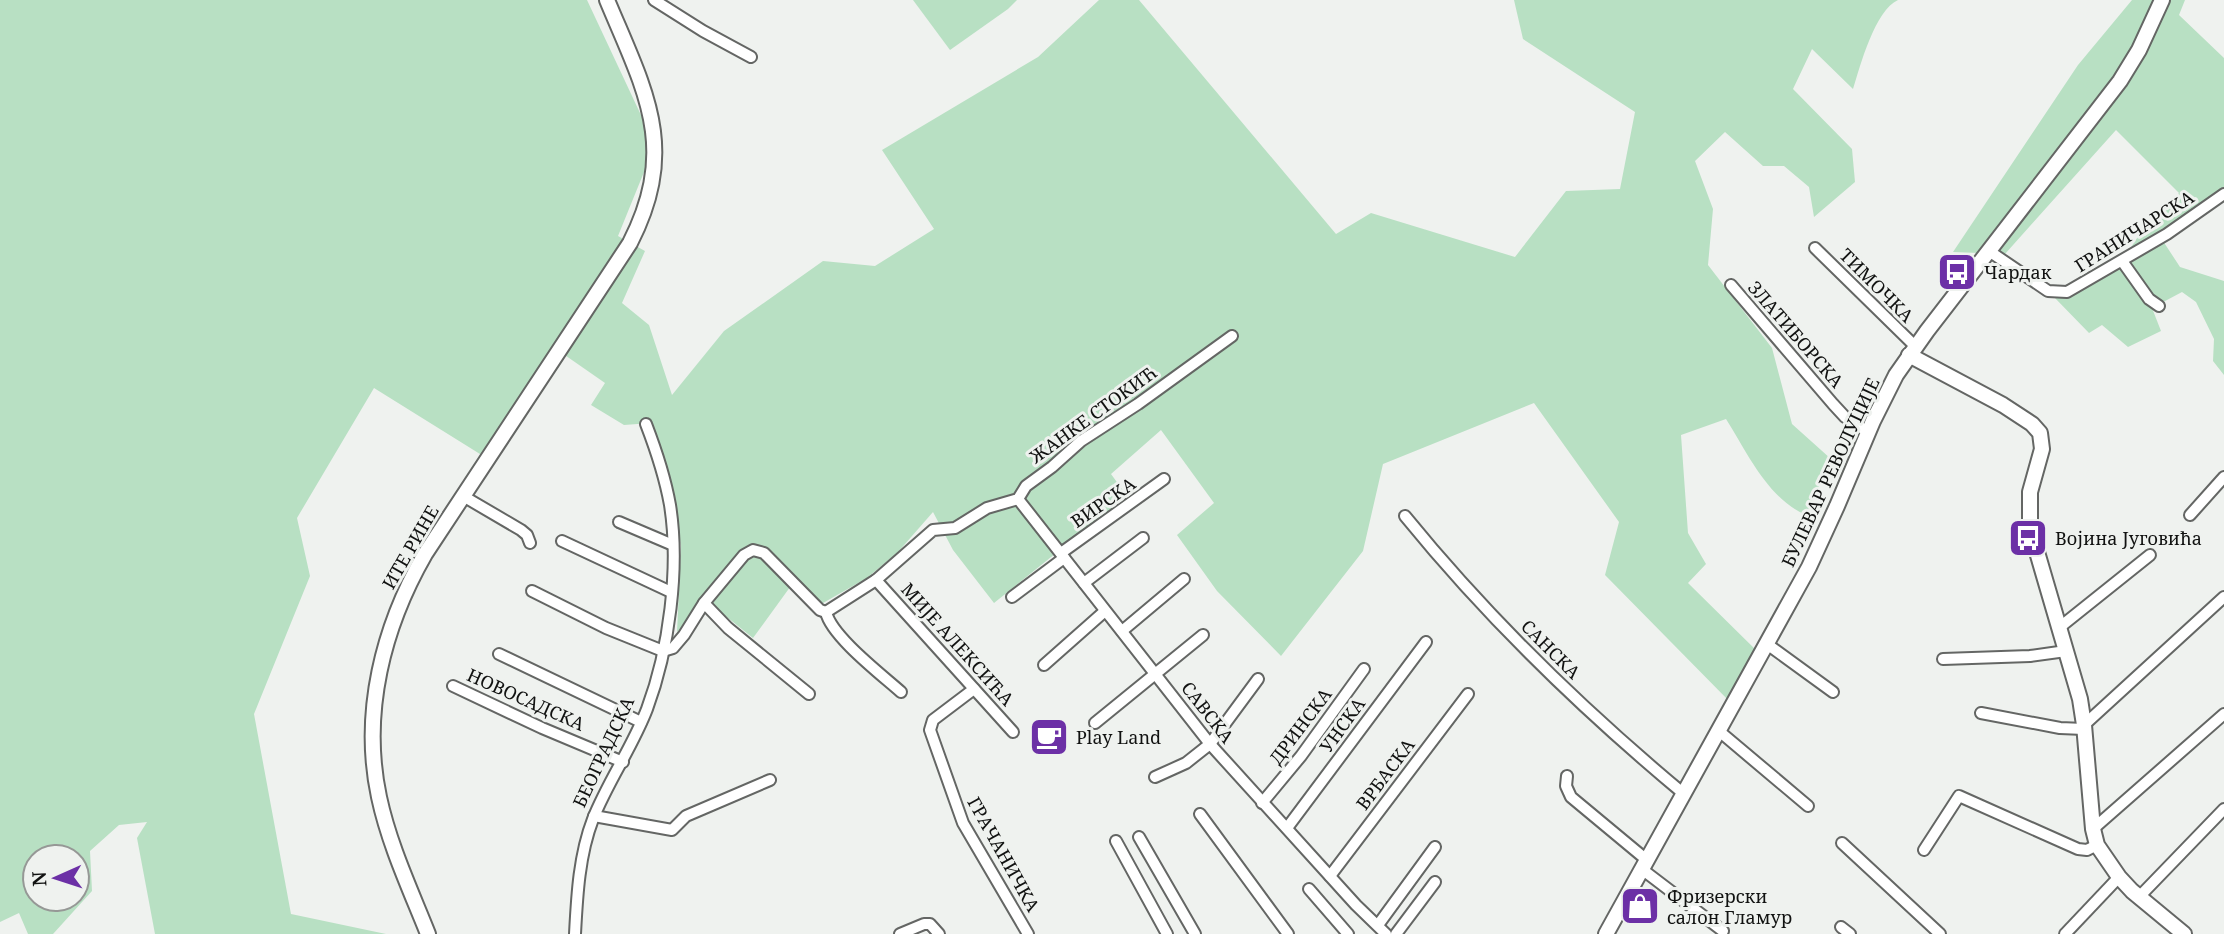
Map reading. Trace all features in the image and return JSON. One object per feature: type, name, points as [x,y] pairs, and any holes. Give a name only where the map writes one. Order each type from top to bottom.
[{"type":"street","name":"ИТЕ РИНЕ","points":[[428,934],[388,832],[379,799],[374,751],[375,700],[390,628],[404,593],[425,554],[566,342],[641,222],[654,171],[655,134],[636,69],[607,0]]},
{"type":"street","points":[[654,0],[751,57]]},
{"type":"street","name":"БУЛЕВАР РЕВОЛУЦИЈЕ","points":[[1606,934],[1824,537],[1885,394],[1912,351],[2120,81],[2139,50],[2162,0]]},
{"type":"street","name":"ГРАНИЧАРСКА","points":[[1989,251],[2048,291],[2067,292],[2167,234],[2223,197]]},
{"type":"street","name":"ТИМОЧКА","points":[[1815,248],[1912,351]]},
{"type":"street","points":[[2122,261],[2150,299],[2159,306]]},
{"type":"street","name":"ЗЛАТИБОРСКА","points":[[1731,285],[1845,417],[1868,432]]},
{"type":"street","name":"ЖАНКЕ СТОКИЋ","points":[[826,612],[876,580],[933,530],[955,528],[988,508],[1018,499],[1026,486],[1081,441],[1138,404],[1232,336]]},
{"type":"street","points":[[1912,351],[2003,405],[2032,424],[2040,433],[2042,449],[2030,492],[2030,528],[2080,699],[2093,829],[2097,845],[2119,877],[2184,934]]},
{"type":"street","name":"БЕОГРАДСКА","points":[[575,934],[583,859],[594,816],[641,722],[663,651],[671,592],[672,521],[665,480],[646,424]]},
{"type":"street","points":[[2190,515],[2224,477]]},
{"type":"street","name":"ВИРСКА","points":[[1012,597],[1164,479]]},
{"type":"street","points":[[463,496],[521,530],[530,543]]},
{"type":"street","name":"САВСКА","points":[[1018,499],[1210,744],[1386,934]]},
{"type":"street","name":"САНСКА","points":[[1405,516],[1459,579],[1546,670],[1684,794]]},
{"type":"street","points":[[619,522],[673,545]]},
{"type":"street","points":[[1084,583],[1143,538]]},
{"type":"street","points":[[562,541],[671,592]]},
{"type":"street","points":[[532,591],[616,632],[663,651],[670,650],[744,555],[756,550],[764,553],[820,610],[826,612],[831,624],[851,647],[901,692]]},
{"type":"street","points":[[2060,628],[2150,555]]},
{"type":"street","points":[[1122,631],[1184,579]]},
{"type":"street","name":"МИЈЕ АЛЕКСИЋА","points":[[876,580],[1013,732]]},
{"type":"street","points":[[1982,713],[2060,728],[2084,727],[2224,597]]},
{"type":"street","points":[[704,603],[728,628],[809,694]]},
{"type":"street","points":[[1044,665],[1105,611]]},
{"type":"street","points":[[1095,723],[1203,635]]},
{"type":"street","name":"УНСКА","points":[[1287,828],[1426,642]]},
{"type":"street","points":[[1767,644],[1833,692]]},
{"type":"street","points":[[1943,659],[2030,656],[2066,651]]},
{"type":"street","points":[[499,654],[641,722]]},
{"type":"street","name":"ДРИНСКА","points":[[1262,803],[1301,756],[1364,669]]},
{"type":"street","points":[[1155,777],[1186,763],[1210,744],[1258,679]]},
{"type":"street","name":"НОВОСАДСКА","points":[[453,686],[623,762]]},
{"type":"street","name":"ГРАЧАНИЧКА","points":[[974,689],[933,720],[930,730],[963,824],[1028,934]]},
{"type":"street","name":"ВРБАСКА","points":[[1331,876],[1468,694]]},
{"type":"street","points":[[2093,829],[2224,714]]},
{"type":"street","points":[[1719,731],[1808,806]]},
{"type":"street","points":[[1567,776],[1566,786],[1571,797],[1723,931]]},
{"type":"street","points":[[594,816],[672,830],[686,816],[770,780]]},
{"type":"street","points":[[1924,850],[1959,796],[2078,849],[2087,850],[2097,845]]},
{"type":"street","points":[[2139,897],[2224,809]]},
{"type":"street","points":[[1200,814],[1288,934]]},
{"type":"street","points":[[1139,836],[1195,934]]},
{"type":"street","points":[[1116,841],[1167,934]]},
{"type":"street","points":[[1842,843],[1940,934]]},
{"type":"street","points":[[1378,925],[1435,846]]},
{"type":"street","points":[[2065,934],[2119,877]]},
{"type":"street","points":[[1396,934],[1435,882]]},
{"type":"street","points":[[1309,889],[1349,934]]},
{"type":"street","points":[[900,934],[923,924],[930,924],[939,934]]},
{"type":"green space","points":[[0,0],[587,0],[655,145],[618,236],[645,251],[622,303],[649,325],[672,395],[724,331],[823,261],[875,266],[934,229],[882,150],[1038,57],[1099,0],[1139,0],[1336,234],[1371,213],[1515,257],[1566,191],[1620,189],[1635,112],[1523,39],[1514,0],[1898,0],[1882,15],[1876,26],[1853,89],[1812,49],[1793,89],[1852,149],[1855,182],[1814,217],[1809,187],[1784,166],[1763,166],[1725,132],[1695,161],[1713,209],[1708,265],[1772,348],[1792,424],[1831,459],[1806,515],[1780,498],[1770,486],[1726,419],[1681,435],[1688,533],[1706,564],[1688,583],[1761,655],[1733,705],[1605,575],[1619,522],[1534,403],[1383,464],[1363,551],[1281,656],[1217,591],[1177,535],[1214,503],[1161,430],[1111,474],[1127,496],[994,603],[953,550],[933,512],[898,552],[867,578],[823,603],[793,583],[753,638],[708,602],[677,632],[681,546],[670,477],[651,423],[624,425],[591,405],[605,383],[559,351],[488,459],[374,388],[297,518],[310,576],[254,714],[291,914],[386,934],[155,934],[137,838],[147,822],[119,825],[91,850],[91,843],[21,843],[21,913],[72,913],[53,934],[28,934],[19,913],[0,922]]},
{"type":"green space","points":[[913,0],[1017,0],[950,50]]},
{"type":"green space","points":[[2132,0],[2185,0],[2179,15],[2224,58],[2224,194],[2161,238],[2180,267],[2224,281],[2224,375],[2213,361],[2214,339],[2196,302],[2182,292],[2152,308],[2161,331],[2128,347],[2102,325],[2089,333],[2054,297],[2124,258],[2141,232],[2179,193],[2116,130],[2005,254],[1953,252],[2078,65]]},
{"type":"place","name":"Чардак","points":[[1957,272]]},
{"type":"place","name":"Војина Југовића","points":[[2028,538]]},
{"type":"place","name":"Play Land","points":[[1049,737]]},
{"type":"place","name":"Фризерски салон Гламур","points":[[1640,906]]}]
